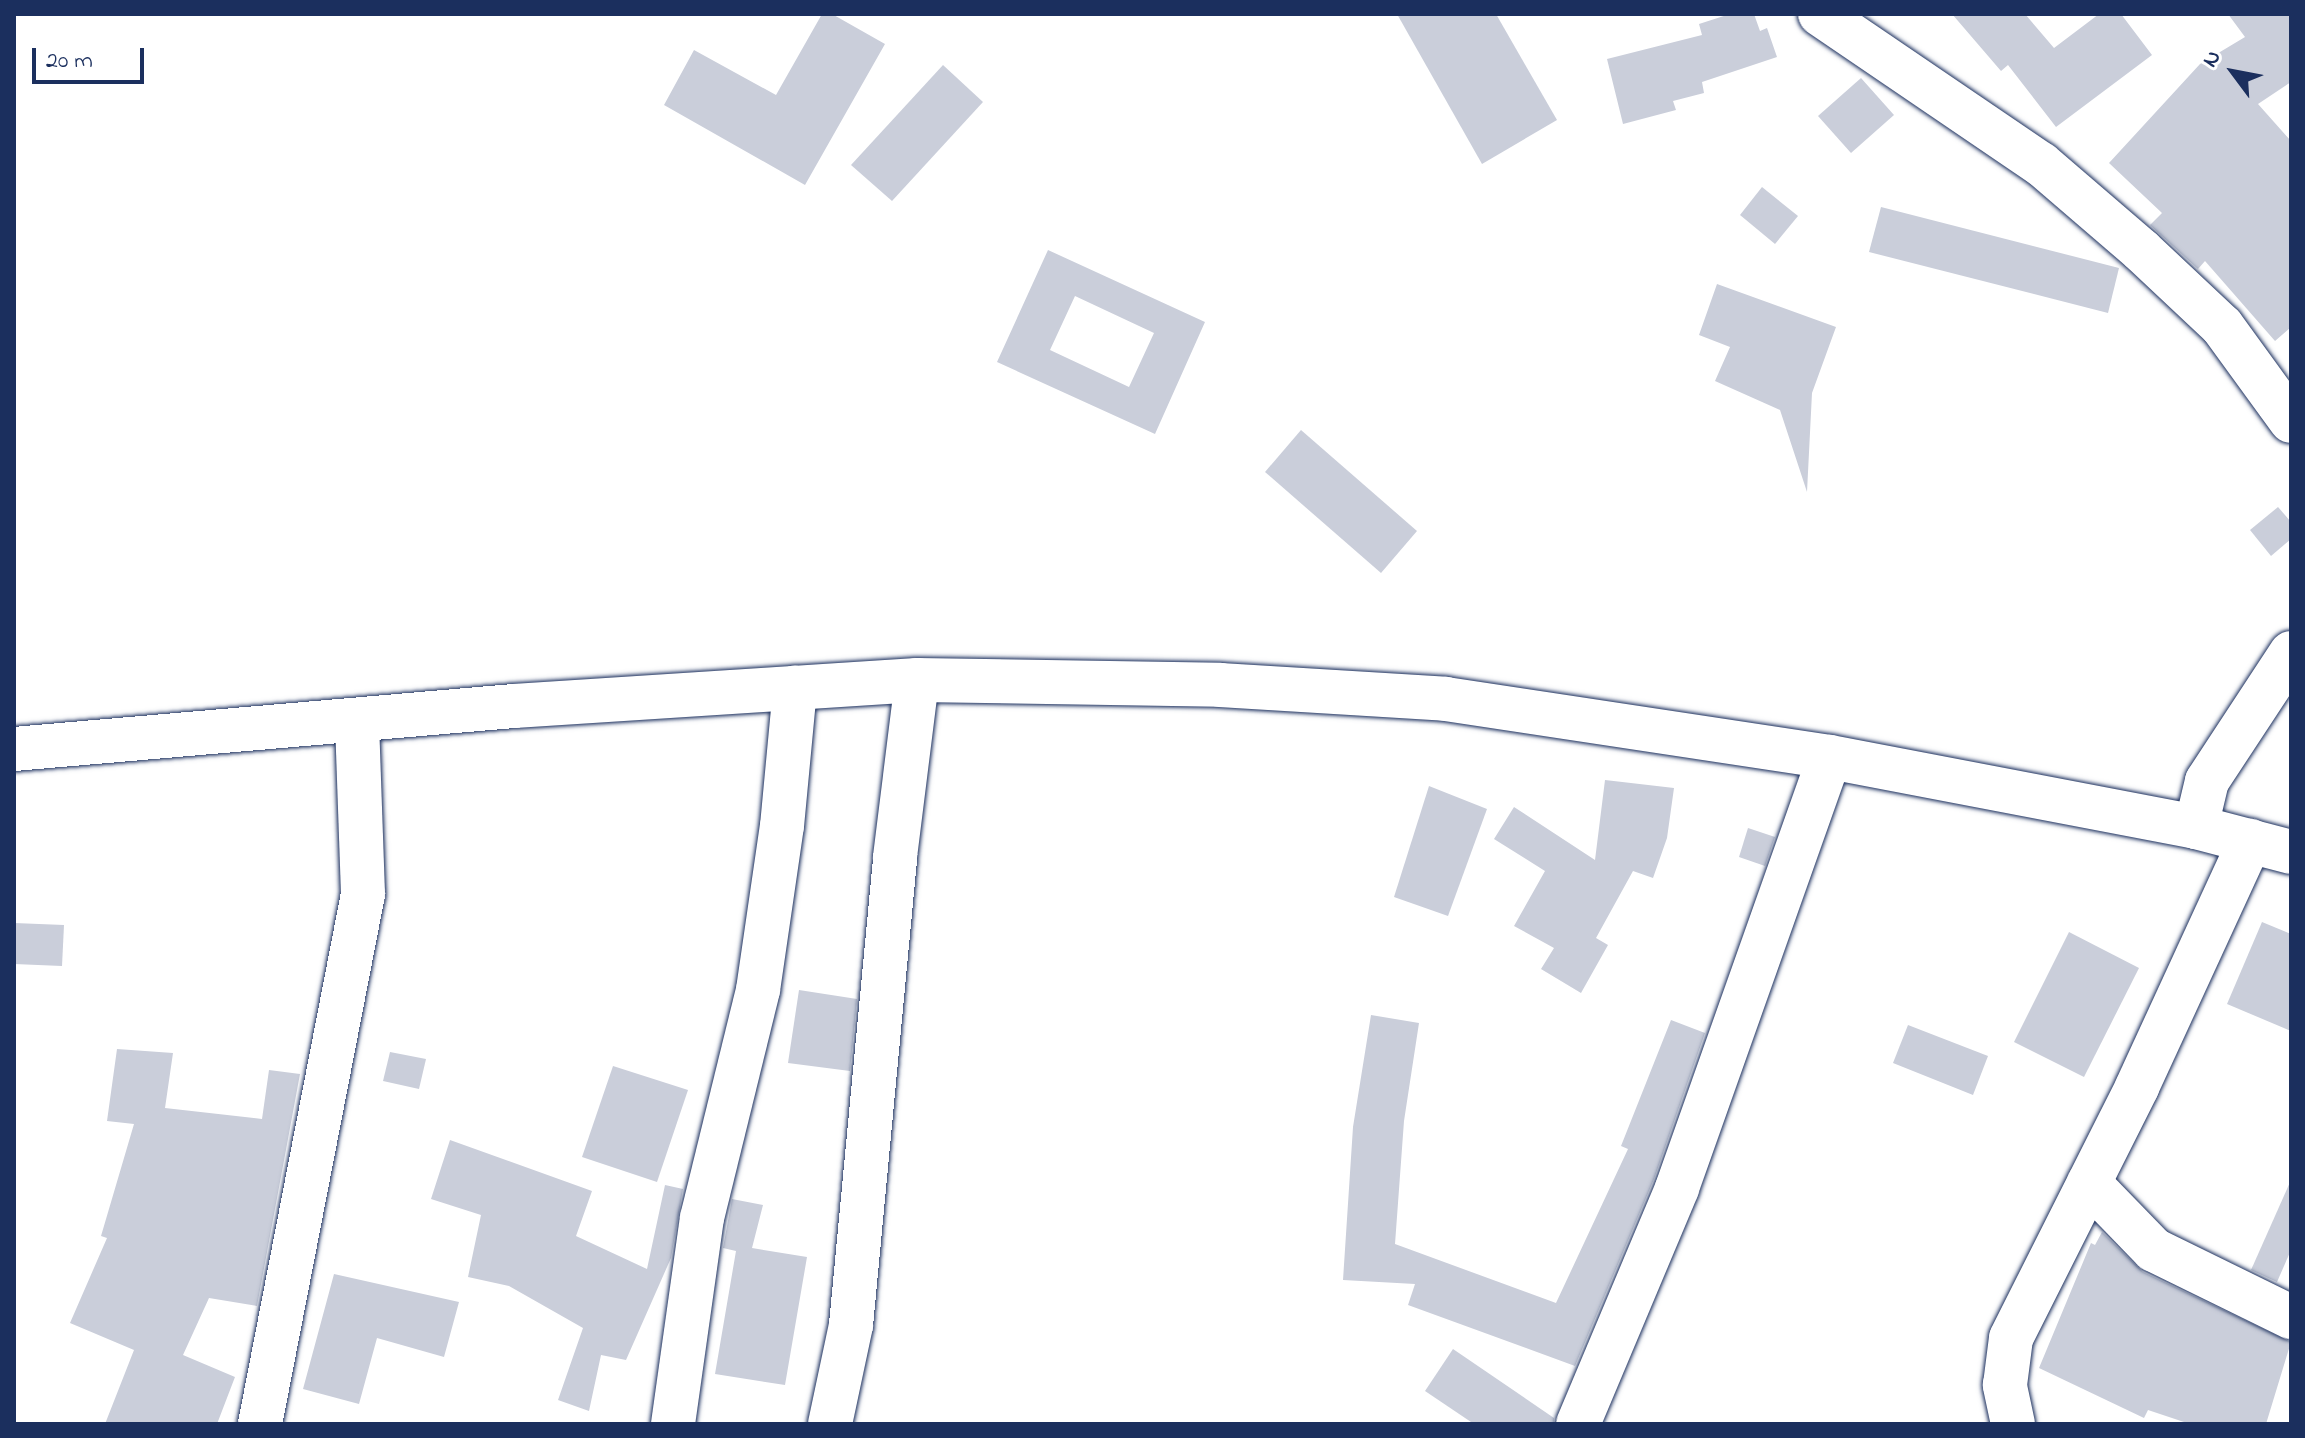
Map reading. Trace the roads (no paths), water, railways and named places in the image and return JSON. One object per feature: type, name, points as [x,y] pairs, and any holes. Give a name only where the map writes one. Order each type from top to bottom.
[{"type":"street","points":[[1820,14],[2041,164],[2141,250],[2222,326],[2291,419]]},
{"type":"street","points":[[2196,827],[2207,781],[2291,653]]},
{"type":"street","points":[[830,1424],[851,1325],[895,857],[917,680]]},
{"type":"street","points":[[14,749],[917,680],[1220,685],[1446,699],[1830,757],[2196,827],[2270,847],[2089,1183],[2011,1338],[2005,1385],[2013,1424]]},
{"type":"street","points":[[673,1424],[702,1218],[758,990],[782,826],[795,688]]},
{"type":"street","points":[[260,1424],[363,894],[357,722]]},
{"type":"street","points":[[1578,1424],[1677,1188],[1830,757]]},
{"type":"street","points":[[2089,1183],[2154,1250],[2291,1317]]}]
